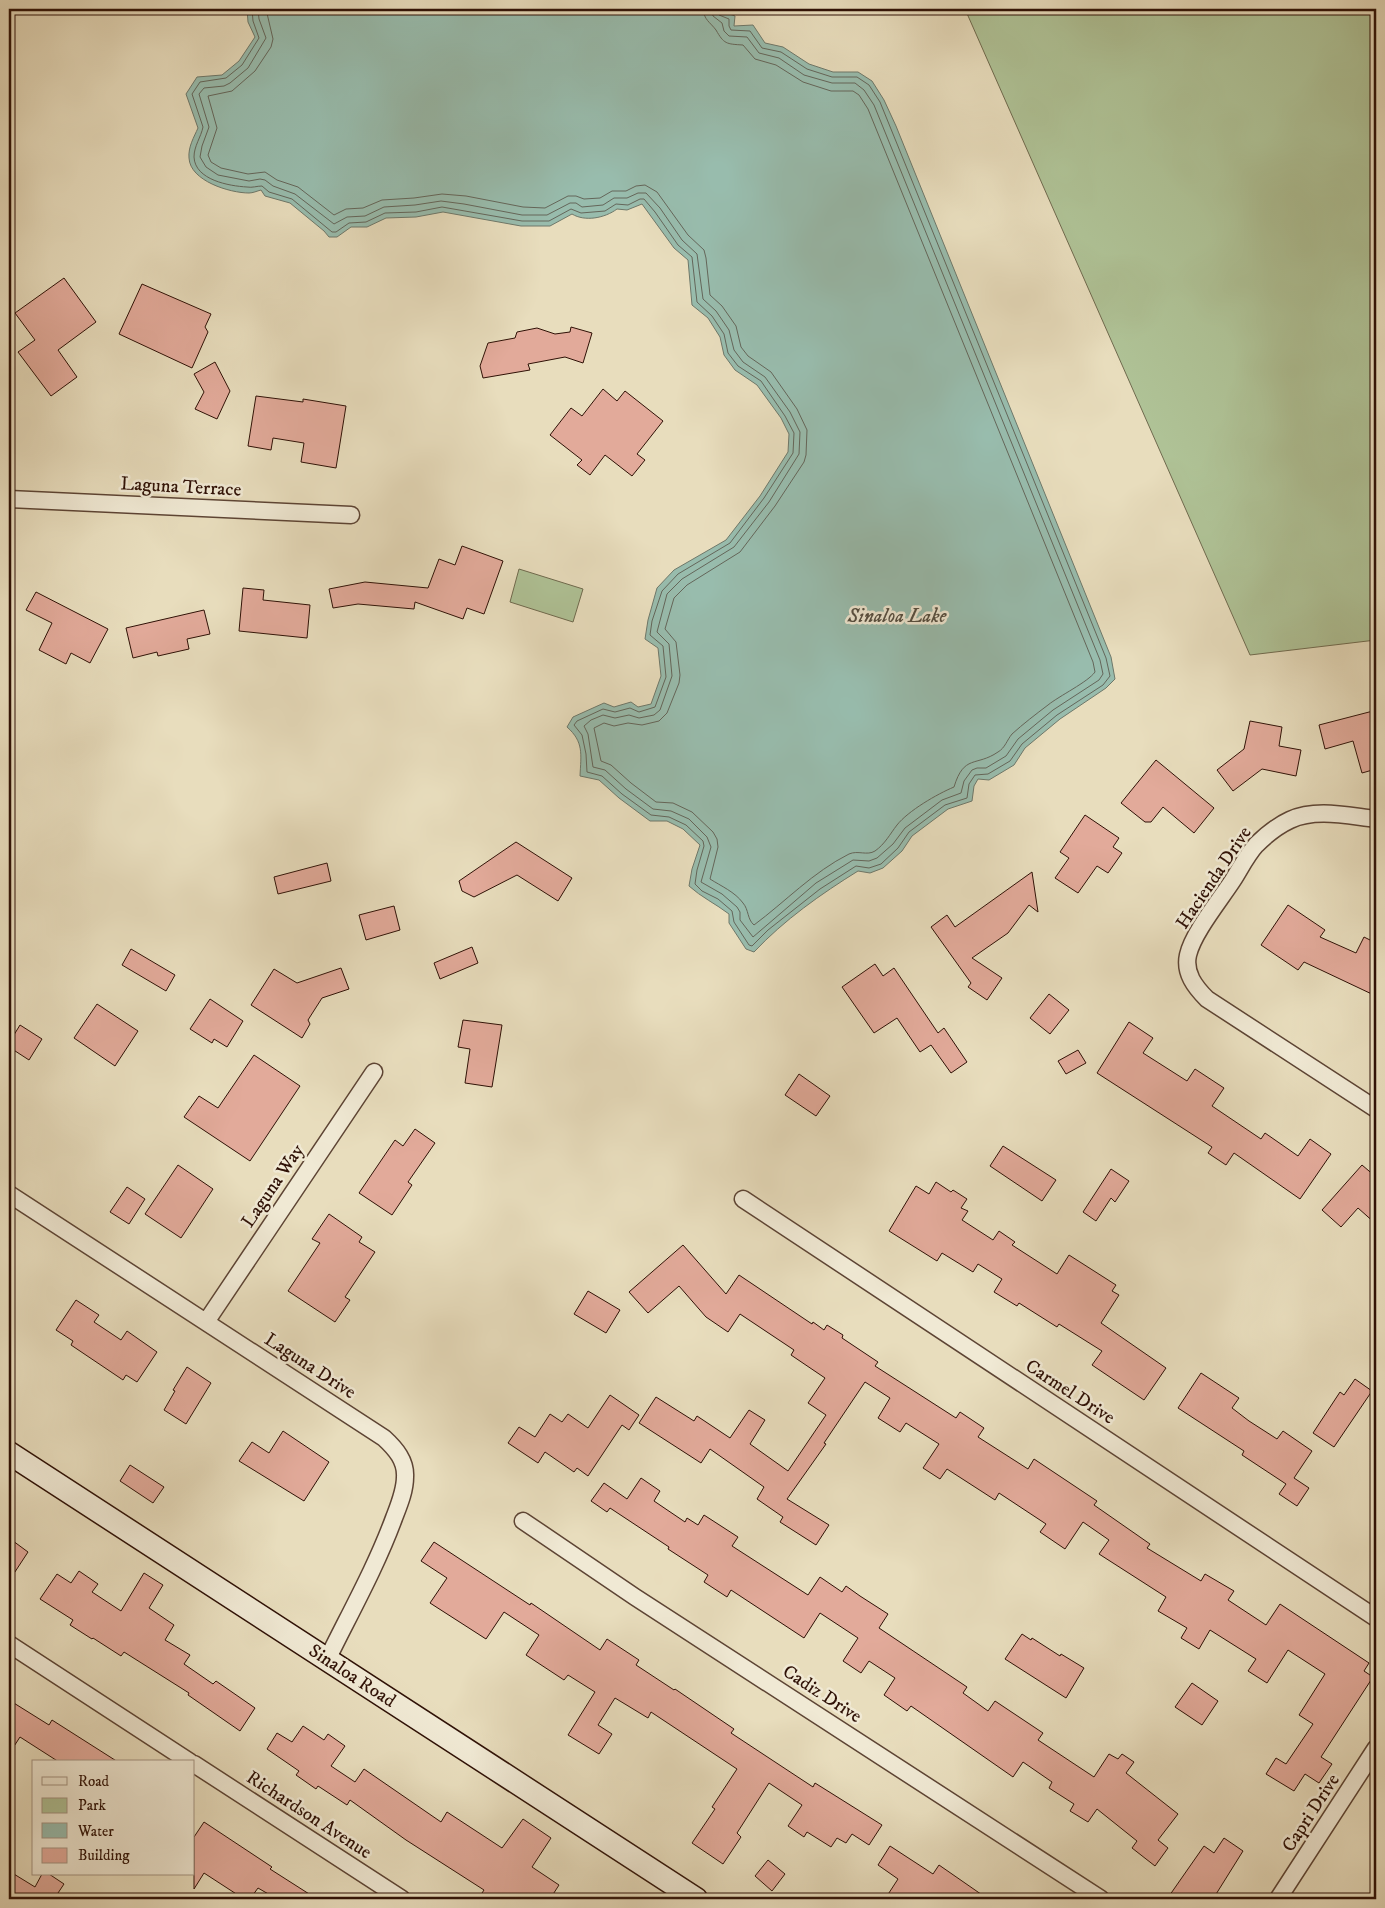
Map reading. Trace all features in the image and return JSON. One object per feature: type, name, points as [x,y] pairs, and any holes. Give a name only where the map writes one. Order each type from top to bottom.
[{"type":"street","name":"Laguna Terrace","points":[[9,499],[351,514]]},
{"type":"street","name":"Hacienda Drive","points":[[1376,818],[1309,814],[1291,820],[1273,830],[1255,846],[1194,939],[1188,957],[1190,976],[1196,988],[1207,999],[1376,1109]]},
{"type":"street","name":"Laguna Way","points":[[206,1322],[374,1072]]},
{"type":"street","name":"Laguna Drive","points":[[9,1194],[384,1438],[395,1448],[403,1461],[406,1476],[404,1490],[383,1547],[327,1660]]},
{"type":"street","name":"Carmel Drive","points":[[743,1199],[1376,1618]]},
{"type":"street","name":"Sinaloa Road","points":[[9,1453],[696,1899]]},
{"type":"street","name":"Cadiz Drive","points":[[523,1521],[643,1602],[1101,1899]]},
{"type":"street","points":[[9,1644],[187,1760]]},
{"type":"street","name":"Capri Drive","points":[[1278,1899],[1376,1748]]},
{"type":"street","name":"Richardson Avenue","points":[[195,1765],[402,1899]]},
{"type":"green space","points":[[965,9],[1376,9],[1376,640],[1250,655]]},
{"type":"green space","points":[[519,569],[583,589],[573,622],[510,602]]},
{"type":"water","name":"Sinaloa Lake","points":[[247,9],[717,9],[735,16],[734,26],[753,25],[765,43],[783,47],[809,64],[833,72],[858,72],[872,81],[884,100],[896,126],[1111,657],[1115,679],[1106,688],[1060,719],[1025,748],[1014,765],[989,780],[978,779],[974,786],[972,801],[948,809],[912,836],[902,851],[883,868],[870,873],[858,871],[803,908],[754,952],[746,949],[729,923],[729,914],[689,886],[692,869],[700,845],[683,829],[667,821],[650,821],[599,780],[580,776],[581,755],[579,743],[567,727],[573,717],[604,703],[614,707],[631,702],[638,707],[651,704],[661,676],[658,648],[645,639],[657,588],[674,570],[726,540],[760,496],[788,452],[789,434],[781,418],[757,385],[735,370],[724,355],[720,337],[708,318],[692,305],[688,260],[674,248],[642,204],[627,210],[617,209],[607,215],[595,218],[583,218],[572,214],[550,226],[521,226],[443,212],[416,217],[386,218],[367,227],[351,227],[337,237],[329,237],[290,203],[265,196],[261,190],[249,193],[232,191],[203,179],[191,166],[189,158],[190,146],[198,128],[186,94],[197,77],[222,75],[239,61],[255,37],[248,22]]},
{"type":"building","points":[[64,278],[96,322],[58,350],[77,377],[51,396],[18,352],[35,340],[15,313]]},
{"type":"building","points":[[142,284],[211,314],[205,327],[208,332],[192,368],[119,334]]},
{"type":"building","points":[[571,327],[592,333],[583,363],[565,357],[528,364],[530,370],[483,378],[480,366],[488,343],[515,338],[517,332],[537,328],[555,334],[570,332]]},
{"type":"building","points":[[215,362],[230,391],[217,419],[195,409],[204,392],[194,374]]},
{"type":"building","points":[[603,389],[617,401],[625,391],[663,421],[637,454],[645,460],[632,476],[605,455],[590,475],[577,465],[582,460],[550,435],[571,408],[582,416]]},
{"type":"building","points":[[256,396],[303,402],[303,399],[346,406],[336,468],[301,462],[304,443],[273,438],[271,450],[248,446]]},
{"type":"building","points":[[462,546],[503,561],[484,614],[467,608],[463,619],[415,602],[414,609],[358,604],[333,608],[329,589],[365,582],[428,588],[439,559],[455,565]]},
{"type":"building","points":[[243,588],[264,590],[263,600],[310,605],[307,638],[239,631]]},
{"type":"building","points":[[36,592],[108,629],[90,663],[71,653],[66,664],[39,650],[52,623],[26,610]]},
{"type":"building","points":[[204,610],[210,634],[187,639],[189,649],[158,656],[157,652],[133,658],[126,628]]},
{"type":"building","points":[[1373,711],[1376,722],[1376,769],[1362,773],[1353,741],[1325,749],[1319,725]]},
{"type":"building","points":[[1250,721],[1282,727],[1279,746],[1301,750],[1296,776],[1262,769],[1233,791],[1217,770],[1244,749]]},
{"type":"building","points":[[1156,760],[1214,808],[1194,833],[1163,807],[1151,822],[1145,822],[1121,803]]},
{"type":"building","points":[[1085,815],[1119,838],[1113,847],[1122,853],[1108,873],[1097,866],[1078,893],[1055,878],[1069,858],[1060,852]]},
{"type":"building","points":[[516,842],[572,878],[558,901],[517,875],[474,897],[462,891],[459,881]]},
{"type":"building","points":[[327,863],[331,881],[278,894],[274,877]]},
{"type":"building","points":[[1032,872],[1038,912],[1029,905],[1008,933],[972,958],[1002,978],[987,1000],[968,987],[971,983],[931,927],[947,915],[955,927]]},
{"type":"building","points":[[1288,905],[1325,930],[1320,937],[1356,953],[1364,937],[1376,943],[1376,996],[1304,962],[1298,970],[1261,945]]},
{"type":"building","points":[[394,906],[400,930],[366,940],[359,915]]},
{"type":"building","points":[[472,947],[478,963],[440,979],[434,963]]},
{"type":"building","points":[[131,949],[175,975],[166,991],[122,965]]},
{"type":"building","points":[[875,964],[883,976],[894,968],[938,1033],[944,1028],[967,1062],[951,1073],[931,1045],[920,1052],[897,1018],[874,1033],[842,987]]},
{"type":"building","points":[[341,968],[349,989],[322,998],[308,1020],[310,1024],[302,1038],[251,1005],[274,969],[297,983]]},
{"type":"building","points":[[1049,994],[1069,1010],[1050,1034],[1030,1018]]},
{"type":"building","points":[[210,999],[243,1021],[227,1047],[214,1039],[212,1043],[190,1029]]},
{"type":"building","points":[[97,1004],[138,1031],[115,1066],[74,1038]]},
{"type":"building","points":[[463,1020],[502,1025],[492,1087],[465,1083],[470,1049],[458,1047]]},
{"type":"building","points":[[1129,1022],[1153,1038],[1143,1053],[1187,1081],[1195,1069],[1224,1088],[1212,1106],[1261,1139],[1265,1133],[1298,1156],[1310,1139],[1331,1154],[1300,1199],[1234,1153],[1226,1165],[1208,1153],[1212,1147],[1097,1073]]},
{"type":"building","points":[[20,1025],[42,1039],[29,1060],[9,1047],[9,1043]]},
{"type":"building","points":[[1078,1050],[1086,1063],[1066,1074],[1058,1061]]},
{"type":"building","points":[[254,1055],[300,1086],[250,1161],[184,1117],[199,1096],[218,1108]]},
{"type":"building","points":[[799,1074],[830,1096],[816,1116],[785,1095]]},
{"type":"building","points":[[415,1129],[435,1143],[408,1182],[412,1185],[392,1215],[359,1193],[395,1140],[403,1146]]},
{"type":"building","points":[[1003,1146],[1056,1180],[1042,1201],[990,1166]]},
{"type":"building","points":[[178,1165],[213,1189],[181,1238],[145,1214]]},
{"type":"building","points":[[1362,1165],[1376,1177],[1376,1224],[1358,1208],[1341,1227],[1322,1210]]},
{"type":"building","points":[[1111,1169],[1129,1181],[1115,1202],[1111,1198],[1096,1221],[1083,1212]]},
{"type":"building","points":[[936,1182],[951,1192],[953,1190],[967,1199],[961,1208],[968,1211],[962,1220],[993,1240],[999,1231],[1015,1242],[1012,1245],[1057,1274],[1069,1255],[1116,1285],[1112,1291],[1119,1295],[1101,1323],[1166,1368],[1144,1400],[1092,1365],[1102,1351],[1059,1324],[1057,1327],[1019,1303],[1017,1306],[994,1292],[1002,1279],[978,1264],[973,1272],[942,1253],[937,1261],[889,1231],[916,1186],[929,1194]]},
{"type":"building","points":[[127,1187],[145,1199],[129,1224],[110,1212]]},
{"type":"building","points":[[329,1214],[362,1237],[359,1242],[375,1252],[345,1297],[350,1300],[335,1322],[288,1291],[320,1243],[312,1239]]},
{"type":"building","points":[[683,1245],[726,1294],[739,1275],[812,1324],[813,1322],[824,1330],[827,1325],[843,1335],[842,1338],[878,1362],[875,1366],[956,1418],[960,1412],[984,1428],[978,1437],[1028,1469],[1034,1459],[1097,1501],[1094,1505],[1150,1544],[1147,1548],[1201,1581],[1205,1574],[1234,1591],[1228,1600],[1266,1625],[1280,1604],[1369,1663],[1364,1671],[1373,1677],[1321,1757],[1332,1764],[1319,1783],[1305,1774],[1294,1791],[1266,1774],[1276,1758],[1286,1764],[1313,1724],[1299,1715],[1325,1674],[1288,1650],[1267,1683],[1248,1671],[1256,1659],[1210,1630],[1199,1649],[1181,1638],[1187,1628],[1158,1611],[1166,1597],[1099,1554],[1109,1540],[1083,1522],[1065,1549],[1040,1532],[1046,1524],[999,1493],[995,1500],[947,1469],[940,1479],[923,1468],[939,1444],[906,1423],[900,1432],[878,1418],[890,1398],[865,1382],[824,1443],[826,1444],[787,1499],[829,1525],[816,1545],[780,1522],[783,1517],[757,1499],[764,1487],[710,1449],[701,1463],[639,1423],[656,1397],[694,1421],[697,1416],[730,1438],[749,1410],[765,1420],[750,1444],[788,1471],[826,1415],[808,1403],[825,1378],[791,1355],[794,1350],[740,1314],[728,1332],[706,1317],[679,1286],[648,1313],[629,1292]]},
{"type":"building","points":[[588,1291],[620,1310],[606,1333],[574,1314]]},
{"type":"building","points":[[76,1300],[99,1315],[94,1322],[121,1340],[127,1331],[157,1352],[137,1382],[126,1375],[123,1380],[71,1345],[73,1341],[56,1330]]},
{"type":"building","points":[[187,1367],[211,1383],[186,1424],[164,1410]]},
{"type":"building","points":[[1201,1373],[1239,1398],[1232,1408],[1249,1421],[1277,1439],[1283,1431],[1312,1451],[1294,1478],[1309,1488],[1297,1506],[1279,1494],[1286,1484],[1242,1455],[1244,1451],[1178,1408]]},
{"type":"building","points":[[1355,1379],[1372,1391],[1334,1447],[1313,1433],[1340,1392],[1344,1395]]},
{"type":"building","points":[[610,1395],[639,1415],[629,1430],[622,1425],[588,1476],[577,1468],[574,1472],[545,1452],[538,1463],[508,1443],[519,1427],[535,1437],[550,1414],[562,1422],[568,1414],[588,1428]]},
{"type":"building","points":[[283,1431],[329,1462],[304,1501],[239,1461],[252,1442],[269,1453]]},
{"type":"building","points":[[130,1465],[164,1487],[153,1503],[120,1481]]},
{"type":"building","points":[[641,1478],[660,1491],[654,1501],[685,1522],[687,1518],[698,1525],[704,1515],[738,1537],[732,1546],[808,1595],[820,1577],[842,1592],[846,1586],[888,1614],[879,1628],[967,1687],[963,1693],[988,1711],[995,1701],[1043,1733],[1038,1740],[1094,1777],[1109,1754],[1118,1759],[1122,1754],[1134,1762],[1126,1773],[1178,1814],[1158,1840],[1168,1848],[1155,1866],[1132,1848],[1137,1841],[1097,1809],[1088,1822],[1070,1811],[1074,1804],[1049,1788],[1052,1782],[1023,1762],[1013,1777],[911,1706],[907,1711],[884,1695],[895,1678],[869,1661],[861,1673],[843,1661],[858,1638],[820,1613],[804,1638],[731,1590],[727,1597],[704,1582],[708,1575],[668,1549],[669,1547],[610,1508],[607,1512],[591,1501],[604,1483],[627,1499]]},
{"type":"building","points":[[9,1538],[28,1552],[9,1581]]},
{"type":"building","points":[[434,1542],[530,1605],[531,1603],[600,1650],[607,1639],[639,1660],[636,1665],[734,1729],[731,1733],[813,1787],[815,1783],[882,1825],[869,1845],[852,1834],[846,1843],[837,1838],[831,1847],[807,1832],[804,1837],[788,1826],[802,1805],[769,1783],[737,1833],[741,1837],[723,1864],[692,1843],[715,1809],[712,1807],[737,1769],[651,1712],[648,1718],[615,1698],[598,1725],[612,1734],[599,1754],[568,1735],[595,1692],[568,1675],[564,1680],[526,1655],[539,1635],[504,1612],[486,1639],[430,1603],[447,1578],[421,1561]]},
{"type":"building","points":[[79,1571],[98,1584],[92,1592],[121,1611],[144,1573],[163,1585],[149,1608],[174,1625],[165,1640],[190,1655],[184,1664],[213,1684],[216,1681],[255,1708],[240,1731],[188,1695],[189,1693],[124,1652],[121,1656],[70,1625],[73,1620],[40,1599],[57,1574],[71,1583]]},
{"type":"building","points":[[1022,1634],[1084,1668],[1066,1698],[1005,1659]]},
{"type":"building","points":[[1192,1683],[1218,1701],[1202,1725],[1175,1707]]},
{"type":"building","points":[[9,1700],[49,1725],[52,1720],[115,1760],[56,1760],[20,1737],[9,1754]]},
{"type":"building","points":[[303,1726],[324,1740],[328,1734],[345,1746],[331,1766],[355,1782],[364,1769],[441,1822],[447,1812],[502,1848],[523,1819],[551,1838],[532,1867],[559,1885],[550,1899],[478,1899],[484,1890],[406,1840],[350,1800],[347,1805],[318,1786],[316,1789],[296,1775],[299,1771],[267,1749],[277,1733],[292,1742]]},
{"type":"building","points":[[204,1822],[272,1867],[270,1869],[317,1899],[277,1899],[258,1888],[250,1899],[244,1899],[204,1873],[194,1889],[195,1836]]},
{"type":"building","points":[[1224,1838],[1243,1851],[1213,1899],[1167,1899],[1204,1846],[1214,1853]]},
{"type":"building","points":[[890,1846],[933,1874],[939,1865],[988,1899],[885,1899],[898,1879],[878,1865]]},
{"type":"building","points":[[768,1860],[785,1874],[772,1891],[755,1876]]},
{"type":"building","points":[[9,1871],[35,1887],[41,1876],[52,1876],[64,1884],[54,1899],[16,1899],[9,1895]]}]
